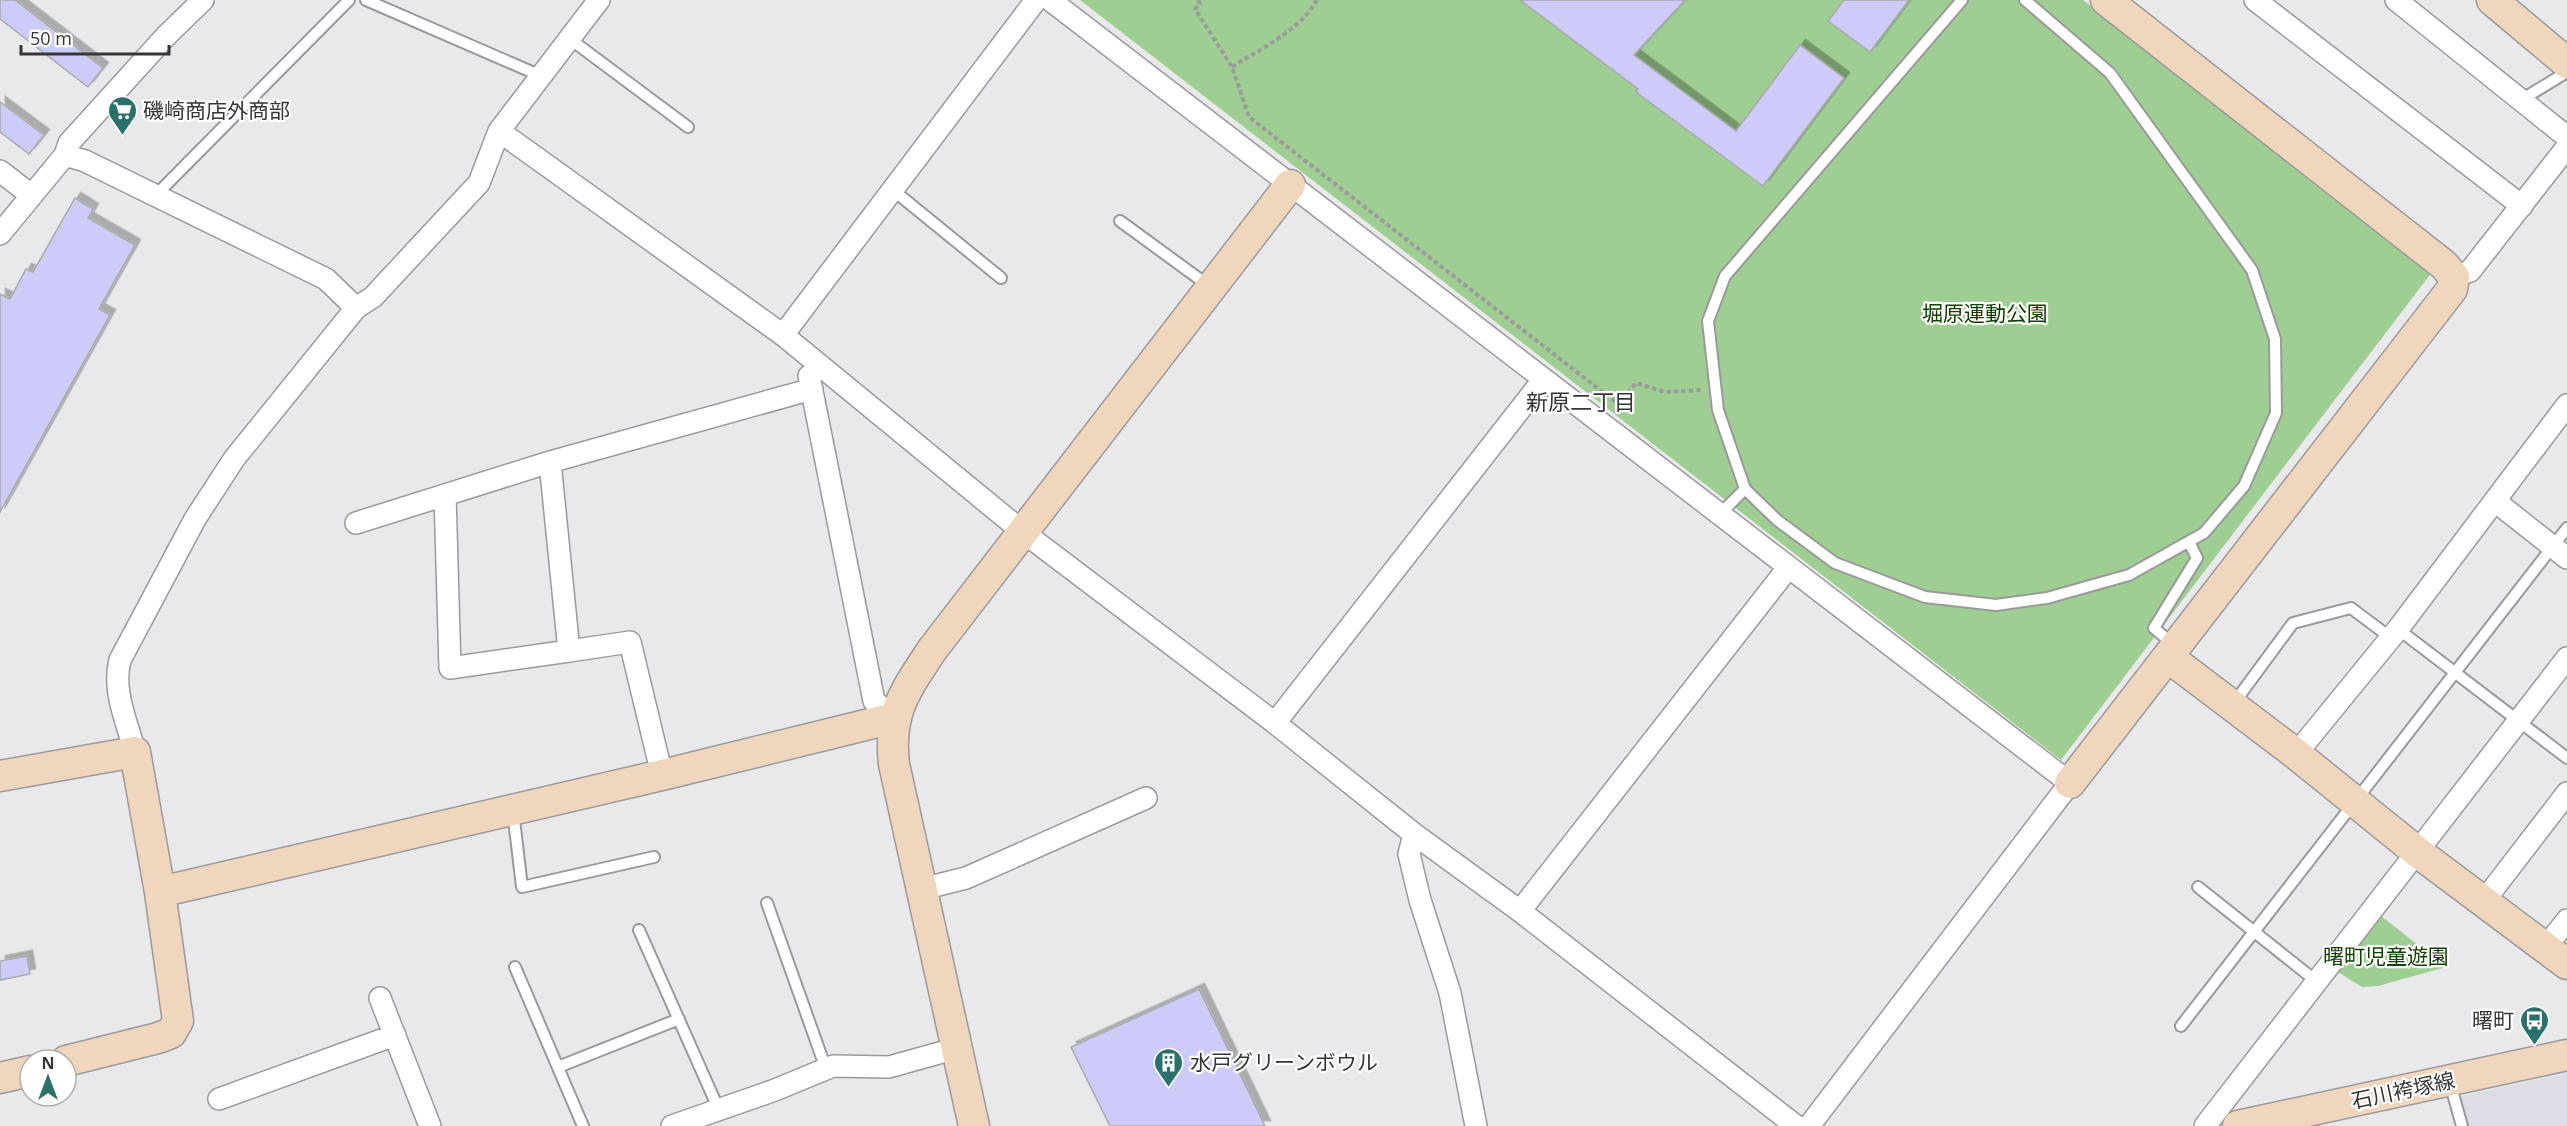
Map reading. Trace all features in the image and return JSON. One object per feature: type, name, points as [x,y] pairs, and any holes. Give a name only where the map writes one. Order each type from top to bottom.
[{"type":"street","points":[[0,234],[65,155],[69,143],[166,36],[203,0]]},
{"type":"street","points":[[78,1058],[171,1033],[176,1026],[179,1012],[135,752],[118,691],[116,676],[120,660],[195,519],[234,459],[356,308],[373,297],[479,183],[499,131],[599,0]]},
{"type":"street","points":[[783,335],[1036,0]]},
{"type":"street","points":[[1050,0],[2070,783]]},
{"type":"street","points":[[2255,0],[2522,206]]},
{"type":"street","points":[[2396,0],[2567,137]]},
{"type":"street","points":[[2492,0],[2567,63]]},
{"type":"street","points":[[1809,1126],[2070,783],[2452,289],[2454,278],[2444,265],[2121,4]]},
{"type":"street","points":[[499,131],[783,335],[1023,532],[1275,723],[1414,834],[1520,911],[1796,1126]]},
{"type":"street","points":[[2454,278],[2470,271],[2567,147]]},
{"type":"street","points":[[65,155],[85,162],[326,279],[356,308]]},
{"type":"street","points":[[0,171],[31,195]]},
{"type":"street","points":[[974,1126],[894,764],[892,735],[894,718],[911,681],[932,650],[1290,185]]},
{"type":"street","points":[[806,354],[874,701],[894,718]]},
{"type":"street","points":[[1275,723],[1544,380]]},
{"type":"street","points":[[356,523],[550,462],[812,389]]},
{"type":"street","points":[[2296,754],[2395,633],[2567,405]]},
{"type":"street","points":[[550,462],[569,651]]},
{"type":"street","points":[[445,495],[450,668],[630,642],[662,776]]},
{"type":"street","points":[[2495,501],[2560,552]]},
{"type":"street","points":[[1520,911],[1788,568]]},
{"type":"street","points":[[2172,652],[2232,706],[2296,754],[2416,851],[2557,955],[2567,920]]},
{"type":"street","points":[[2205,1126],[2567,658]]},
{"type":"street","points":[[160,892],[662,776],[894,718]]},
{"type":"street","points":[[0,776],[135,752]]},
{"type":"street","points":[[2484,901],[2567,793]]},
{"type":"street","points":[[922,890],[966,878],[1146,798]]},
{"type":"street","points":[[1414,834],[1409,854],[1420,900],[1450,993],[1476,1126]]},
{"type":"street","points":[[381,998],[430,1126]]},
{"type":"street","points":[[219,1099],[395,1035]]},
{"type":"street","points":[[672,1126],[833,1066],[889,1067],[957,1048]]},
{"type":"street","name":"石川袴塚線","points":[[2238,1126],[2567,1055]]},
{"type":"street","points":[[0,1078],[18,1074]]},
{"type":"lane","points":[[155,196],[349,0]]},
{"type":"lane","points":[[366,0],[541,76]]},
{"type":"lane","points":[[1962,0],[1725,276],[1708,321],[1718,410],[1745,489],[1778,520],[1834,563],[1925,597],[1996,605],[2046,598],[2129,575],[2204,533],[2244,486],[2276,413],[2275,339],[2252,270],[2110,73],[2025,0]]},
{"type":"lane","points":[[570,39],[688,127]]},
{"type":"lane","points":[[2521,100],[2567,72]]},
{"type":"lane","points":[[893,190],[1001,278]]},
{"type":"lane","points":[[1120,221],[1212,288]]},
{"type":"lane","points":[[1719,515],[1745,489]]},
{"type":"lane","points":[[2181,1026],[2455,672],[2560,552],[2567,528]]},
{"type":"lane","points":[[2172,652],[2154,628],[2197,558],[2189,542]]},
{"type":"lane","points":[[2232,706],[2293,623],[2351,608],[2455,672],[2567,758]]},
{"type":"lane","points":[[513,810],[522,888],[654,857]]},
{"type":"lane","points":[[2198,887],[2316,981]]},
{"type":"lane","points":[[767,903],[826,1069]]},
{"type":"lane","points":[[639,930],[718,1110]]},
{"type":"lane","points":[[515,967],[584,1126]]},
{"type":"lane","points":[[558,1067],[679,1019]]},
{"type":"lane","points":[[2449,1080],[2462,1126]]},
{"type":"path","points":[[1198,0],[1200,4],[1195,9],[1233,67],[1250,117],[1618,404],[1636,383],[1665,392],[1716,389]]},
{"type":"path","points":[[1233,67],[1274,43],[1308,15],[1317,0]]},
{"type":"shaded area","points":[[2567,1073],[2567,1126],[2469,1126],[2461,1096]]},
{"type":"green space","name":"堀原運動公園","points":[[1080,0],[2083,0],[2432,272],[2061,760]]},
{"type":"green space","name":"曙町児童遊園","points":[[2381,916],[2446,967],[2378,986],[2362,987],[2338,972]]},
{"type":"building","points":[[0,0],[15,0],[103,68],[88,87],[0,19]]},
{"type":"building","points":[[1520,0],[1685,0],[1634,55],[1736,131],[1800,45],[1844,78],[1763,186],[1636,92],[1638,89]]},
{"type":"building","points":[[1844,0],[1909,0],[1870,52],[1828,21]]},
{"type":"building","points":[[0,102],[44,135],[29,154],[0,132]]},
{"type":"building","points":[[75,198],[93,209],[88,218],[135,245],[99,309],[110,315],[0,512],[0,294],[10,299],[26,269],[33,272]]},
{"type":"building","points":[[27,956],[30,974],[0,980],[0,961]]},
{"type":"building","name":"水戸グリーンボウル","points":[[1199,989],[1265,1126],[1110,1126],[1071,1047]]},
{"type":"place","name":"磯崎商店外商部","points":[[122,136]]},
{"type":"place","name":"曙町","points":[[2535,1046]]},
{"type":"place","name":"水戸グリーンボウル","points":[[1169,1088]]},
{"type":"district","name":"新原二丁目","points":[[1581,401]]}]
